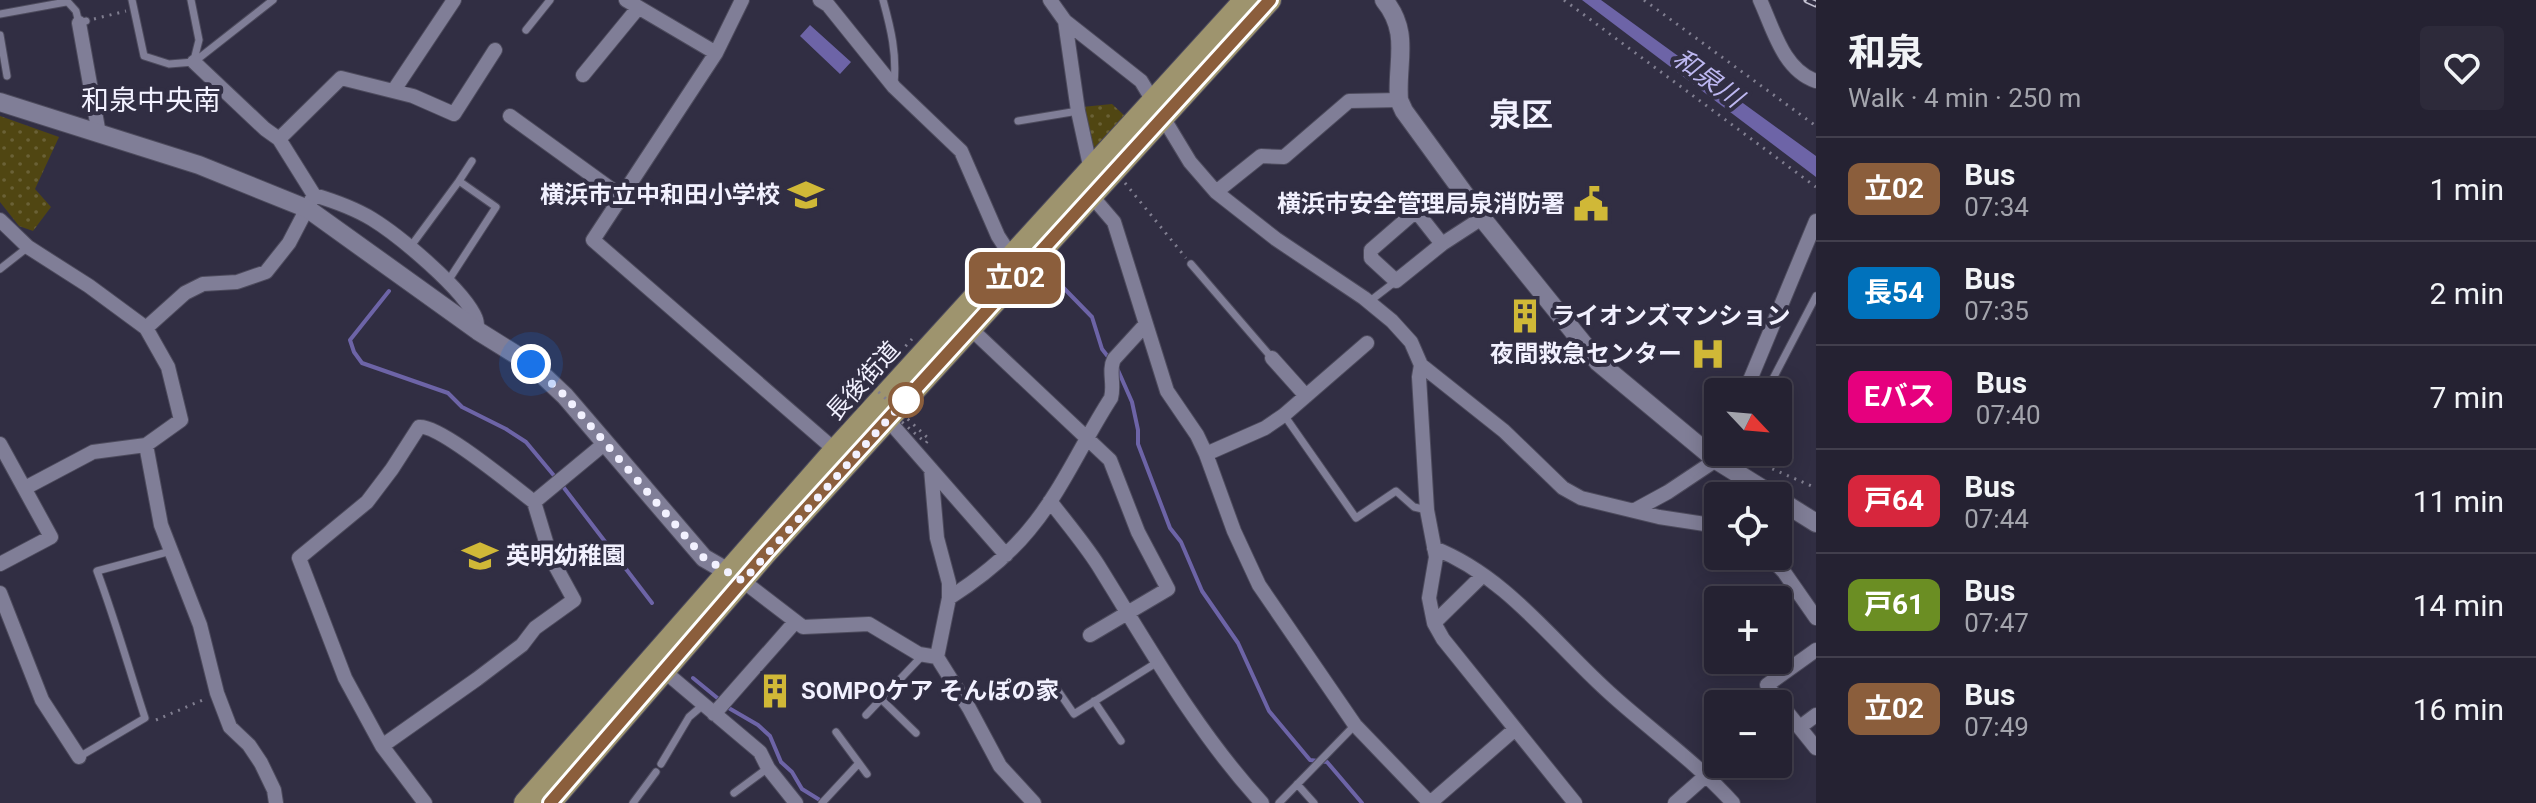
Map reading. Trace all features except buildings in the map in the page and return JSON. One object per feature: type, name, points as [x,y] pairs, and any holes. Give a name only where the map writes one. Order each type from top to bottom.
[{"type":"main road","name":"長後街道","points":[[550,803],[664,671],[835,450],[1016,264],[1114,169],[1245,0]]},
{"type":"main road","name":"長後街道","points":[[525,803],[736,577],[895,421],[1091,170],[1159,109],[1270,0]]},
{"type":"street","points":[[394,90],[454,0]]},
{"type":"street","points":[[742,0],[716,53],[593,240],[835,450]]},
{"type":"street","points":[[820,0],[828,5],[894,87],[961,151],[1016,264]]},
{"type":"street","points":[[1050,0],[1065,21],[1141,81],[1190,162],[1216,192],[1276,239],[1369,302],[1411,342],[1421,365],[1504,431],[1563,488],[1581,498],[1704,523]]},
{"type":"street","points":[[1384,0],[1394,12],[1399,25],[1399,100],[1404,111],[1482,218],[1598,362],[1704,440]]},
{"type":"street","points":[[1760,0],[1782,50],[1794,68],[1816,81]]},
{"type":"street","points":[[583,75],[632,4],[716,53]]},
{"type":"street","points":[[1065,21],[1078,111],[1091,170]]},
{"type":"street","points":[[82,22],[99,134]]},
{"type":"street","points":[[279,139],[341,78],[394,90],[454,114],[495,50]]},
{"type":"street","points":[[194,62],[279,139],[311,202],[478,331],[531,364],[565,396],[704,558],[736,577],[803,627],[869,624],[930,656],[969,708],[1000,766],[1034,803]]},
{"type":"street","points":[[1216,192],[1261,156],[1284,157],[1349,101],[1399,100]]},
{"type":"street","points":[[0,102],[311,202],[343,204],[411,246],[447,282],[477,319],[478,331]]},
{"type":"street","points":[[510,116],[622,197]]},
{"type":"street","points":[[1090,194],[1114,222],[1167,391],[1197,435],[1234,531],[1259,585],[1355,725],[1430,803],[1514,730]]},
{"type":"street","points":[[146,328],[185,293],[203,284],[237,282],[266,272],[289,243],[311,202]]},
{"type":"street","points":[[1442,244],[1416,211],[1371,250],[1371,258],[1396,281],[1442,244],[1482,218]]},
{"type":"street","points":[[0,220],[28,247],[146,328],[168,367],[181,420],[146,445],[93,452],[25,488]]},
{"type":"street","points":[[1751,378],[1816,221]]},
{"type":"street","points":[[949,598],[980,579],[1030,529],[1111,398],[1114,383],[1112,362],[1146,324]]},
{"type":"street","points":[[970,328],[1110,460],[1138,532],[1168,589],[1090,635]]},
{"type":"street","points":[[1206,454],[1265,428],[1284,415],[1367,343]]},
{"type":"street","points":[[1272,358],[1306,396]]},
{"type":"street","points":[[1421,365],[1419,377],[1427,510],[1436,557],[1429,598],[1434,623],[1514,730],[1575,803]]},
{"type":"street","points":[[895,421],[1006,555]]},
{"type":"street","points":[[382,746],[500,662],[522,645],[535,628],[574,600],[551,558],[534,502],[444,435],[426,426],[419,427],[367,502],[299,558],[345,678],[382,746],[425,803]]},
{"type":"street","points":[[0,444],[51,537],[0,564]]},
{"type":"street","points":[[534,502],[604,444]]},
{"type":"street","points":[[146,445],[161,525],[200,625],[217,693],[230,727],[249,745],[261,763],[274,790],[276,803]]},
{"type":"street","points":[[1635,510],[1712,466]]},
{"type":"street","points":[[1738,466],[1758,482]]},
{"type":"street","points":[[930,656],[949,598],[949,583],[937,538],[931,468]]},
{"type":"street","points":[[1050,501],[1097,563],[1156,663],[1234,772],[1262,803]]},
{"type":"street","points":[[1792,507],[1816,523]]},
{"type":"street","points":[[1434,548],[1470,564],[1530,613],[1614,697],[1704,762]]},
{"type":"street","points":[[1782,570],[1816,618]]},
{"type":"street","points":[[1434,623],[1483,575]]},
{"type":"street","points":[[0,593],[42,700],[79,757]]},
{"type":"street","points":[[712,710],[730,696],[795,622]]},
{"type":"street","points":[[1770,690],[1767,685],[1816,650]]},
{"type":"street","points":[[664,671],[760,752],[768,768],[796,803]]},
{"type":"street","points":[[1800,727],[1816,715]]},
{"type":"street","points":[[1792,719],[1816,748]]},
{"type":"street","points":[[1675,803],[1704,777]]},
{"type":"street","points":[[1718,778],[1733,803]]},
{"type":"lane","points":[[191,0],[199,40],[194,62]]},
{"type":"lane","points":[[133,4],[144,56],[169,64],[194,62],[273,0]]},
{"type":"lane","points":[[526,30],[550,0]]},
{"type":"lane","points":[[883,0],[895,50],[894,87]]},
{"type":"lane","points":[[0,14],[66,1],[82,22]]},
{"type":"lane","points":[[0,35],[7,76]]},
{"type":"lane","points":[[1018,121],[1078,111]]},
{"type":"lane","points":[[411,246],[472,161]]},
{"type":"lane","points":[[447,282],[496,207],[459,181]]},
{"type":"lane","points":[[0,269],[28,247]]},
{"type":"lane","points":[[1191,264],[1272,358]]},
{"type":"lane","points":[[1369,302],[1396,281]]},
{"type":"lane","points":[[1773,378],[1816,296]]},
{"type":"lane","points":[[1284,415],[1356,518],[1396,491],[1414,507],[1427,510]]},
{"type":"lane","points":[[79,757],[145,718],[97,571],[171,551]]},
{"type":"lane","points":[[866,715],[930,656]]},
{"type":"lane","points":[[1052,682],[1074,714],[1156,663]]},
{"type":"lane","points":[[881,699],[916,733]]},
{"type":"lane","points":[[1094,701],[1121,741]]},
{"type":"lane","points":[[661,764],[689,717],[712,710]]},
{"type":"lane","points":[[1279,803],[1355,725]]},
{"type":"lane","points":[[836,732],[867,774]]},
{"type":"lane","points":[[822,803],[859,763]]},
{"type":"lane","points":[[734,793],[768,768]]},
{"type":"lane","points":[[633,803],[656,772]]},
{"type":"lane","points":[[1297,784],[1314,803]]},
{"type":"path","points":[[1564,0],[1816,187]]},
{"type":"path","points":[[1644,0],[1816,126]]},
{"type":"path","points":[[82,22],[133,4]]},
{"type":"path","points":[[1114,169],[1191,264]]},
{"type":"path","points":[[895,421],[926,443],[929,439],[871,385],[912,339]]},
{"type":"path","points":[[1753,466],[1816,488]]},
{"type":"path","points":[[145,718],[155,720],[217,693]]},
{"type":"shaded area","points":[[1112,104],[1126,117],[1092,154],[1082,107]]},
{"type":"shaded area","points":[[0,116],[59,137],[35,189],[51,207],[33,231],[19,226],[0,202]]},
{"type":"water","name":"和泉川","points":[[1582,0],[1601,0],[1816,156],[1816,177]]},
{"type":"water","points":[[810,25],[851,62],[840,74],[800,36]]},
{"type":"waterway","points":[[1050,274],[1092,317],[1102,349],[1109,358]]},
{"type":"waterway","points":[[389,291],[350,340],[362,363],[448,393],[462,407],[526,442],[556,478]]},
{"type":"waterway","points":[[1117,368],[1132,402],[1138,444],[1170,528],[1181,542],[1202,591],[1238,643],[1269,711],[1310,760],[1327,762],[1362,803]]},
{"type":"waterway","points":[[561,484],[652,603]]},
{"type":"waterway","points":[[693,678],[721,701]]},
{"type":"waterway","points":[[727,707],[758,725],[770,736],[781,762],[792,772],[802,789],[823,802]]},
{"type":"railway","points":[[1807,0],[1816,4]]},
{"type":"bus line","name":"立02","points":[[550,803],[766,553],[1270,0]]},
{"type":"place","name":"横浜市立中和田小学校","points":[[806,195]]},
{"type":"place","name":"横浜市安全管理局泉消防署","points":[[1591,204]]},
{"type":"place","name":"ライオンズマンション","points":[[1525,316]]},
{"type":"place","name":"夜間救急センター","points":[[1708,354]]},
{"type":"place","name":"英明幼稚園","points":[[480,556]]},
{"type":"place","name":"SOMPOケア そんぽの家","points":[[775,691]]},
{"type":"district","name":"和泉中央南","points":[[151,100]]},
{"type":"district","name":"泉区","points":[[1521,115]]},
{"type":"route","points":[[531,364],[565,396],[687,541],[704,558],[743,581],[908,397],[906,400]]}]
